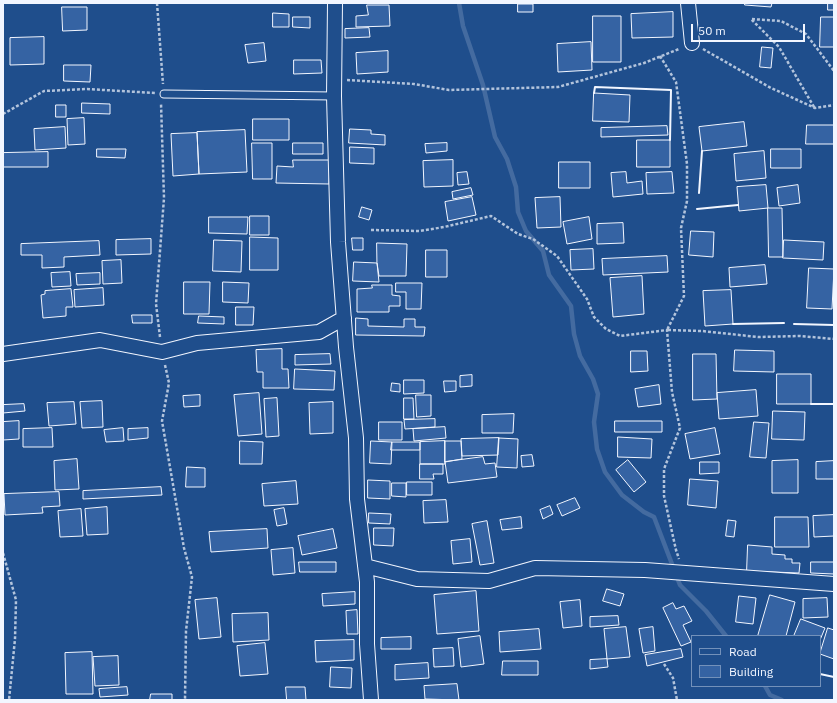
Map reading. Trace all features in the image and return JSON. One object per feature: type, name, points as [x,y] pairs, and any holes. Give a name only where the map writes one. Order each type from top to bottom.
[{"type":"street","points":[[335,3],[334,96],[338,242],[356,438],[357,499],[367,582],[367,644],[371,700]]},
{"type":"street","points":[[688,3],[692,43]]},
{"type":"street","points":[[3,354],[100,340],[162,352],[197,343],[319,332],[344,318]]},
{"type":"street","points":[[365,566],[416,579],[489,581],[535,568],[645,570],[834,584]]},
{"type":"lane","points":[[164,94],[334,96]]},
{"type":"path","points":[[815,108],[779,47],[751,19],[781,21],[806,34],[834,70]]},
{"type":"path","points":[[334,79],[414,84],[449,90],[558,87],[644,63],[692,43],[771,88],[815,108],[834,105]]},
{"type":"path","points":[[660,56],[676,82],[686,164],[687,201],[681,228],[684,296],[666,330],[672,392],[680,428],[664,469],[664,496],[676,550],[686,573]]},
{"type":"path","points":[[3,114],[44,91],[87,89],[164,94]]},
{"type":"path","points":[[371,230],[420,231],[491,216],[518,234],[533,239],[557,256],[586,299],[594,317],[606,329],[620,336],[666,330],[702,331],[758,337],[800,336],[834,340]]},
{"type":"path","points":[[3,553],[16,600],[9,700]]},
{"type":"path","points":[[664,664],[674,678],[677,700]]},
{"type":"building","points":[[745,3],[772,3],[771,7],[745,5]]},
{"type":"building","points":[[828,3],[834,3],[834,10],[828,10]]},
{"type":"building","points":[[518,4],[533,4],[533,12],[518,12]]},
{"type":"building","points":[[367,5],[389,5],[390,26],[356,27],[356,16],[368,15]]},
{"type":"building","points":[[62,7],[87,7],[87,30],[63,31]]},
{"type":"building","points":[[673,12],[673,37],[632,38],[631,14]]},
{"type":"building","points":[[273,13],[289,14],[289,27],[273,27]]},
{"type":"building","points":[[593,16],[621,16],[621,62],[593,62]]},
{"type":"building","points":[[293,17],[310,17],[310,28],[293,27]]},
{"type":"building","points":[[821,17],[834,17],[834,47],[820,47]]},
{"type":"building","points":[[369,28],[370,37],[345,38],[345,29]]},
{"type":"building","points":[[44,37],[44,64],[10,65],[10,38]]},
{"type":"building","points":[[591,42],[592,70],[558,72],[557,44]]},
{"type":"building","points":[[264,43],[266,61],[248,63],[245,45]]},
{"type":"building","points":[[762,47],[773,48],[771,68],[760,67]]},
{"type":"building","points":[[388,51],[388,72],[357,74],[356,53]]},
{"type":"building","points":[[294,60],[321,60],[322,73],[294,74]]},
{"type":"building","points":[[64,65],[91,65],[90,82],[64,81]]},
{"type":"building","points":[[594,93],[630,95],[629,122],[593,121]]},
{"type":"building","points":[[82,103],[110,104],[110,114],[82,113]]},
{"type":"building","points":[[56,105],[66,105],[66,117],[56,117]]},
{"type":"building","points":[[84,118],[85,144],[68,145],[67,119]]},
{"type":"building","points":[[253,119],[289,119],[289,140],[253,140]]},
{"type":"building","points":[[744,122],[747,146],[702,151],[699,127]]},
{"type":"building","points":[[807,125],[834,125],[834,144],[806,144]]},
{"type":"building","points":[[667,126],[668,135],[601,137],[601,128]]},
{"type":"building","points":[[65,127],[66,148],[35,150],[34,129]]},
{"type":"building","points":[[350,129],[371,130],[371,134],[385,135],[385,145],[349,143]]},
{"type":"building","points":[[245,130],[247,172],[199,174],[197,132]]},
{"type":"building","points":[[197,133],[199,174],[173,176],[171,134]]},
{"type":"building","points":[[637,140],[670,140],[670,167],[637,167]]},
{"type":"building","points":[[252,143],[272,143],[272,179],[253,179]]},
{"type":"building","points":[[293,143],[323,143],[323,154],[293,154]]},
{"type":"building","points":[[447,143],[447,151],[426,153],[425,144]]},
{"type":"building","points":[[350,147],[374,148],[374,164],[350,163]]},
{"type":"building","points":[[97,149],[126,149],[125,158],[97,157]]},
{"type":"building","points":[[771,149],[801,149],[801,168],[771,168]]},
{"type":"building","points":[[764,151],[766,178],[736,181],[734,154]]},
{"type":"building","points":[[48,152],[48,167],[3,167],[3,153]]},
{"type":"building","points":[[293,160],[330,160],[329,184],[276,183],[277,166],[293,167]]},
{"type":"building","points":[[453,160],[453,186],[424,187],[423,161]]},
{"type":"building","points":[[559,162],[590,162],[590,188],[559,188]]},
{"type":"building","points":[[467,172],[469,184],[458,185],[457,173]]},
{"type":"building","points":[[626,172],[627,183],[642,181],[643,194],[613,197],[611,173]]},
{"type":"building","points":[[672,172],[674,193],[647,194],[646,173]]},
{"type":"building","points":[[766,185],[768,208],[739,211],[737,187]]},
{"type":"building","points":[[798,185],[800,203],[779,206],[777,188]]},
{"type":"building","points":[[471,188],[473,195],[453,199],[452,192]]},
{"type":"building","points":[[472,197],[476,215],[448,221],[445,202]]},
{"type":"building","points":[[560,197],[561,227],[537,228],[535,198]]},
{"type":"building","points":[[362,207],[372,210],[369,220],[359,217]]},
{"type":"building","points":[[768,208],[782,208],[783,257],[769,257]]},
{"type":"building","points":[[250,216],[269,216],[269,235],[250,235]]},
{"type":"building","points":[[209,217],[248,217],[247,234],[209,233]]},
{"type":"building","points":[[589,217],[592,239],[567,244],[563,222]]},
{"type":"building","points":[[623,223],[624,243],[597,244],[597,224]]},
{"type":"building","points":[[691,231],[714,232],[713,257],[689,255]]},
{"type":"building","points":[[250,237],[278,238],[278,270],[250,270]]},
{"type":"building","points":[[352,238],[363,238],[363,250],[353,250]]},
{"type":"building","points":[[151,239],[151,254],[116,255],[116,240]]},
{"type":"building","points":[[214,240],[242,241],[241,272],[213,271]]},
{"type":"building","points":[[784,240],[824,242],[823,260],[783,258]]},
{"type":"building","points":[[99,241],[100,255],[64,257],[64,267],[42,268],[42,255],[21,255],[21,244]]},
{"type":"building","points":[[377,243],[407,244],[406,276],[379,276],[377,263]]},
{"type":"building","points":[[593,249],[594,269],[571,270],[570,250]]},
{"type":"building","points":[[426,250],[447,250],[447,277],[426,277]]},
{"type":"building","points":[[667,256],[668,272],[603,275],[602,259]]},
{"type":"building","points":[[121,260],[122,283],[103,284],[102,261]]},
{"type":"building","points":[[354,262],[377,263],[379,282],[353,281]]},
{"type":"building","points":[[765,265],[767,284],[730,287],[729,268]]},
{"type":"building","points":[[809,268],[834,269],[832,309],[807,308]]},
{"type":"building","points":[[70,272],[71,286],[52,287],[51,273]]},
{"type":"building","points":[[100,273],[100,284],[77,285],[76,274]]},
{"type":"building","points":[[642,276],[644,314],[613,317],[610,278]]},
{"type":"building","points":[[184,282],[210,282],[209,314],[184,314]]},
{"type":"building","points":[[223,282],[249,283],[248,303],[223,302]]},
{"type":"building","points":[[396,283],[422,283],[421,309],[406,309],[406,292],[396,292]]},
{"type":"building","points":[[372,285],[392,285],[392,295],[400,296],[400,306],[389,306],[389,312],[357,312],[357,289],[372,288]]},
{"type":"building","points":[[103,288],[104,305],[75,307],[74,290]]},
{"type":"building","points":[[71,289],[73,307],[66,307],[66,316],[43,318],[41,295],[45,294],[45,291]]},
{"type":"building","points":[[731,290],[733,324],[705,326],[703,291]]},
{"type":"building","points":[[236,307],[254,307],[253,325],[236,325]]},
{"type":"building","points":[[132,315],[152,315],[152,323],[133,323]]},
{"type":"building","points":[[199,316],[224,317],[224,324],[198,323]]},
{"type":"building","points":[[356,318],[368,319],[368,326],[404,327],[404,319],[415,319],[415,327],[425,327],[424,336],[356,335]]},
{"type":"building","points":[[282,349],[282,369],[288,369],[289,388],[263,388],[263,372],[257,372],[256,350]]},
{"type":"building","points":[[735,350],[774,351],[774,372],[734,371]]},
{"type":"building","points":[[631,351],[647,351],[648,371],[631,372]]},
{"type":"building","points":[[330,354],[331,364],[295,365],[295,355]]},
{"type":"building","points":[[693,354],[716,354],[717,399],[693,400]]},
{"type":"building","points":[[295,369],[335,371],[334,390],[294,389]]},
{"type":"building","points":[[777,374],[811,374],[811,404],[777,404]]},
{"type":"building","points":[[472,375],[472,386],[460,387],[460,376]]},
{"type":"building","points":[[404,380],[424,380],[424,393],[404,394]]},
{"type":"building","points":[[444,381],[456,381],[456,391],[445,392]]},
{"type":"building","points":[[392,383],[400,384],[400,392],[391,391]]},
{"type":"building","points":[[659,385],[661,404],[638,407],[635,389]]},
{"type":"building","points":[[756,390],[758,416],[719,419],[717,393]]},
{"type":"building","points":[[259,393],[262,434],[238,436],[234,395]]},
{"type":"building","points":[[200,395],[200,406],[184,407],[183,396]]},
{"type":"building","points":[[416,395],[431,395],[431,416],[417,417]]},
{"type":"building","points":[[277,398],[279,436],[266,437],[264,399]]},
{"type":"building","points":[[404,398],[413,398],[414,419],[404,419]]},
{"type":"building","points":[[102,401],[103,427],[82,428],[80,402]]},
{"type":"building","points":[[74,402],[76,424],[49,426],[47,403]]},
{"type":"building","points":[[333,402],[333,433],[310,434],[309,403]]},
{"type":"building","points":[[24,404],[25,411],[3,413],[3,405]]},
{"type":"building","points":[[773,411],[805,412],[804,440],[772,439]]},
{"type":"building","points":[[514,414],[513,433],[482,433],[482,415]]},
{"type":"building","points":[[435,419],[435,427],[405,429],[404,420]]},
{"type":"building","points":[[19,421],[19,439],[3,440],[3,422]]},
{"type":"building","points":[[615,421],[662,421],[662,432],[615,432]]},
{"type":"building","points":[[379,422],[402,422],[402,440],[379,440]]},
{"type":"building","points":[[754,422],[769,423],[766,458],[750,457]]},
{"type":"building","points":[[445,427],[446,438],[414,441],[413,429]]},
{"type":"building","points":[[52,428],[53,447],[23,447],[23,429]]},
{"type":"building","points":[[123,428],[124,441],[106,442],[104,430]]},
{"type":"building","points":[[148,428],[148,438],[128,440],[128,429]]},
{"type":"building","points":[[715,428],[720,454],[690,459],[685,434]]},
{"type":"building","points":[[618,437],[652,439],[651,458],[618,457]]},
{"type":"building","points":[[499,438],[518,439],[517,468],[497,467]]},
{"type":"building","points":[[499,438],[498,455],[462,456],[461,439]]},
{"type":"building","points":[[240,441],[263,442],[262,464],[240,464]]},
{"type":"building","points":[[371,441],[392,442],[391,464],[370,463]]},
{"type":"building","points":[[445,441],[461,441],[462,459],[445,462]]},
{"type":"building","points":[[445,441],[445,464],[420,464],[420,442]]},
{"type":"building","points":[[392,442],[420,442],[420,450],[391,450]]},
{"type":"building","points":[[532,455],[534,466],[522,467],[521,456]]},
{"type":"building","points":[[483,457],[485,464],[495,463],[497,477],[448,483],[445,462]]},
{"type":"building","points":[[77,459],[79,489],[55,490],[54,461]]},
{"type":"building","points":[[628,460],[646,482],[634,492],[616,470]]},
{"type":"building","points":[[798,460],[798,493],[772,493],[772,461]]},
{"type":"building","points":[[834,461],[834,479],[816,479],[816,462]]},
{"type":"building","points":[[700,462],[719,462],[719,473],[700,474]]},
{"type":"building","points":[[420,464],[443,464],[443,474],[433,474],[434,479],[420,479]]},
{"type":"building","points":[[187,467],[205,468],[205,487],[186,487]]},
{"type":"building","points":[[690,479],[718,481],[716,508],[688,505]]},
{"type":"building","points":[[368,480],[390,481],[390,499],[368,498]]},
{"type":"building","points":[[296,481],[298,504],[264,506],[262,484]]},
{"type":"building","points":[[407,482],[432,482],[432,495],[407,495]]},
{"type":"building","points":[[392,483],[406,483],[406,497],[392,496]]},
{"type":"building","points":[[161,487],[162,495],[83,499],[83,491]]},
{"type":"building","points":[[59,492],[60,506],[42,507],[43,513],[5,515],[4,494]]},
{"type":"building","points":[[575,498],[580,508],[562,516],[557,505]]},
{"type":"building","points":[[446,500],[448,522],[424,523],[423,501]]},
{"type":"building","points":[[550,506],[553,514],[543,519],[540,510]]},
{"type":"building","points":[[107,507],[108,534],[87,535],[85,509]]},
{"type":"building","points":[[284,508],[287,524],[277,526],[274,510]]},
{"type":"building","points":[[81,509],[83,536],[60,537],[58,511]]},
{"type":"building","points":[[369,513],[391,514],[390,524],[369,523]]},
{"type":"building","points":[[834,515],[834,536],[814,537],[813,516]]},
{"type":"building","points":[[521,517],[522,528],[502,530],[500,520]]},
{"type":"building","points":[[775,517],[808,517],[809,547],[775,547]]},
{"type":"building","points":[[728,520],[736,521],[734,537],[726,536]]},
{"type":"building","points":[[487,521],[494,563],[480,565],[472,524]]},
{"type":"building","points":[[374,528],[394,528],[393,546],[374,545]]},
{"type":"building","points":[[267,529],[268,548],[211,552],[209,532]]},
{"type":"building","points":[[333,529],[337,548],[302,555],[298,536]]},
{"type":"building","points":[[470,539],[472,562],[453,564],[451,541]]},
{"type":"building","points":[[748,545],[772,547],[772,554],[785,555],[785,559],[792,559],[792,563],[800,563],[799,573],[747,571]]},
{"type":"building","points":[[293,548],[295,573],[273,575],[271,550]]},
{"type":"building","points":[[299,562],[336,562],[336,572],[300,572]]},
{"type":"building","points":[[811,562],[834,562],[834,574],[811,573]]},
{"type":"building","points":[[607,589],[624,594],[620,606],[603,601]]},
{"type":"building","points":[[476,591],[479,631],[437,634],[434,595]]},
{"type":"building","points":[[355,592],[355,604],[323,606],[322,594]]},
{"type":"building","points":[[770,595],[795,602],[786,635],[758,635]]},
{"type":"building","points":[[739,596],[756,598],[753,624],[736,622]]},
{"type":"building","points":[[217,598],[221,637],[199,639],[195,600]]},
{"type":"building","points":[[827,598],[828,617],[803,618],[803,599]]},
{"type":"building","points":[[580,600],[582,626],[563,628],[560,602]]},
{"type":"building","points":[[673,603],[676,609],[684,606],[692,621],[683,625],[691,642],[681,646],[663,608]]},
{"type":"building","points":[[357,610],[358,634],[347,634],[346,611]]},
{"type":"building","points":[[268,613],[269,640],[233,642],[232,614]]},
{"type":"building","points":[[618,616],[619,625],[590,627],[590,617]]},
{"type":"building","points":[[801,619],[825,628],[821,638],[821,635],[794,635]]},
{"type":"building","points":[[626,627],[630,657],[607,659],[604,629]]},
{"type":"building","points":[[653,627],[655,651],[643,653],[639,629]]},
{"type":"building","points":[[828,628],[834,630],[834,659],[821,654]]},
{"type":"building","points":[[539,629],[541,649],[500,652],[499,632]]},
{"type":"building","points":[[480,636],[484,664],[461,667],[458,639]]},
{"type":"building","points":[[411,637],[411,649],[381,649],[381,638]]},
{"type":"building","points":[[354,640],[354,660],[316,662],[315,641]]},
{"type":"building","points":[[265,643],[268,674],[240,676],[237,646]]},
{"type":"building","points":[[453,648],[454,666],[434,667],[433,649]]},
{"type":"building","points":[[681,649],[683,657],[647,666],[645,655]]},
{"type":"building","points":[[92,652],[93,694],[66,694],[65,653]]},
{"type":"building","points":[[118,656],[119,685],[95,686],[93,657]]},
{"type":"building","points":[[607,659],[608,667],[590,669],[590,660]]},
{"type":"building","points":[[503,661],[538,661],[538,675],[502,675]]},
{"type":"building","points":[[428,663],[429,678],[395,680],[395,665]]},
{"type":"building","points":[[331,667],[352,668],[351,688],[330,687]]},
{"type":"building","points":[[457,684],[459,700],[425,699],[424,686]]},
{"type":"building","points":[[127,687],[128,695],[100,697],[99,689]]},
{"type":"building","points":[[286,687],[305,687],[306,700],[287,700]]},
{"type":"building","points":[[151,694],[172,694],[172,700],[150,700]]},
{"type":"waterway","points":[[459,3],[463,26],[483,85],[495,137],[507,159],[516,187],[518,212],[526,231],[543,251],[549,275],[571,306],[574,334],[580,356],[593,379],[598,394],[594,422],[597,449],[605,472],[622,495],[644,512],[654,517],[680,585],[706,611],[725,635]]},
{"type":"waterway","points":[[766,687],[770,695],[782,700]]},
{"type":"wall","points":[[594,93],[595,87],[671,90],[670,140]]},
{"type":"wall","points":[[699,193],[702,151]]},
{"type":"wall","points":[[697,209],[738,205]]},
{"type":"wall","points":[[733,324],[784,323]]},
{"type":"wall","points":[[794,324],[834,325]]},
{"type":"wall","points":[[811,404],[834,404]]},
{"type":"wall","points":[[821,674],[834,677]]}]
